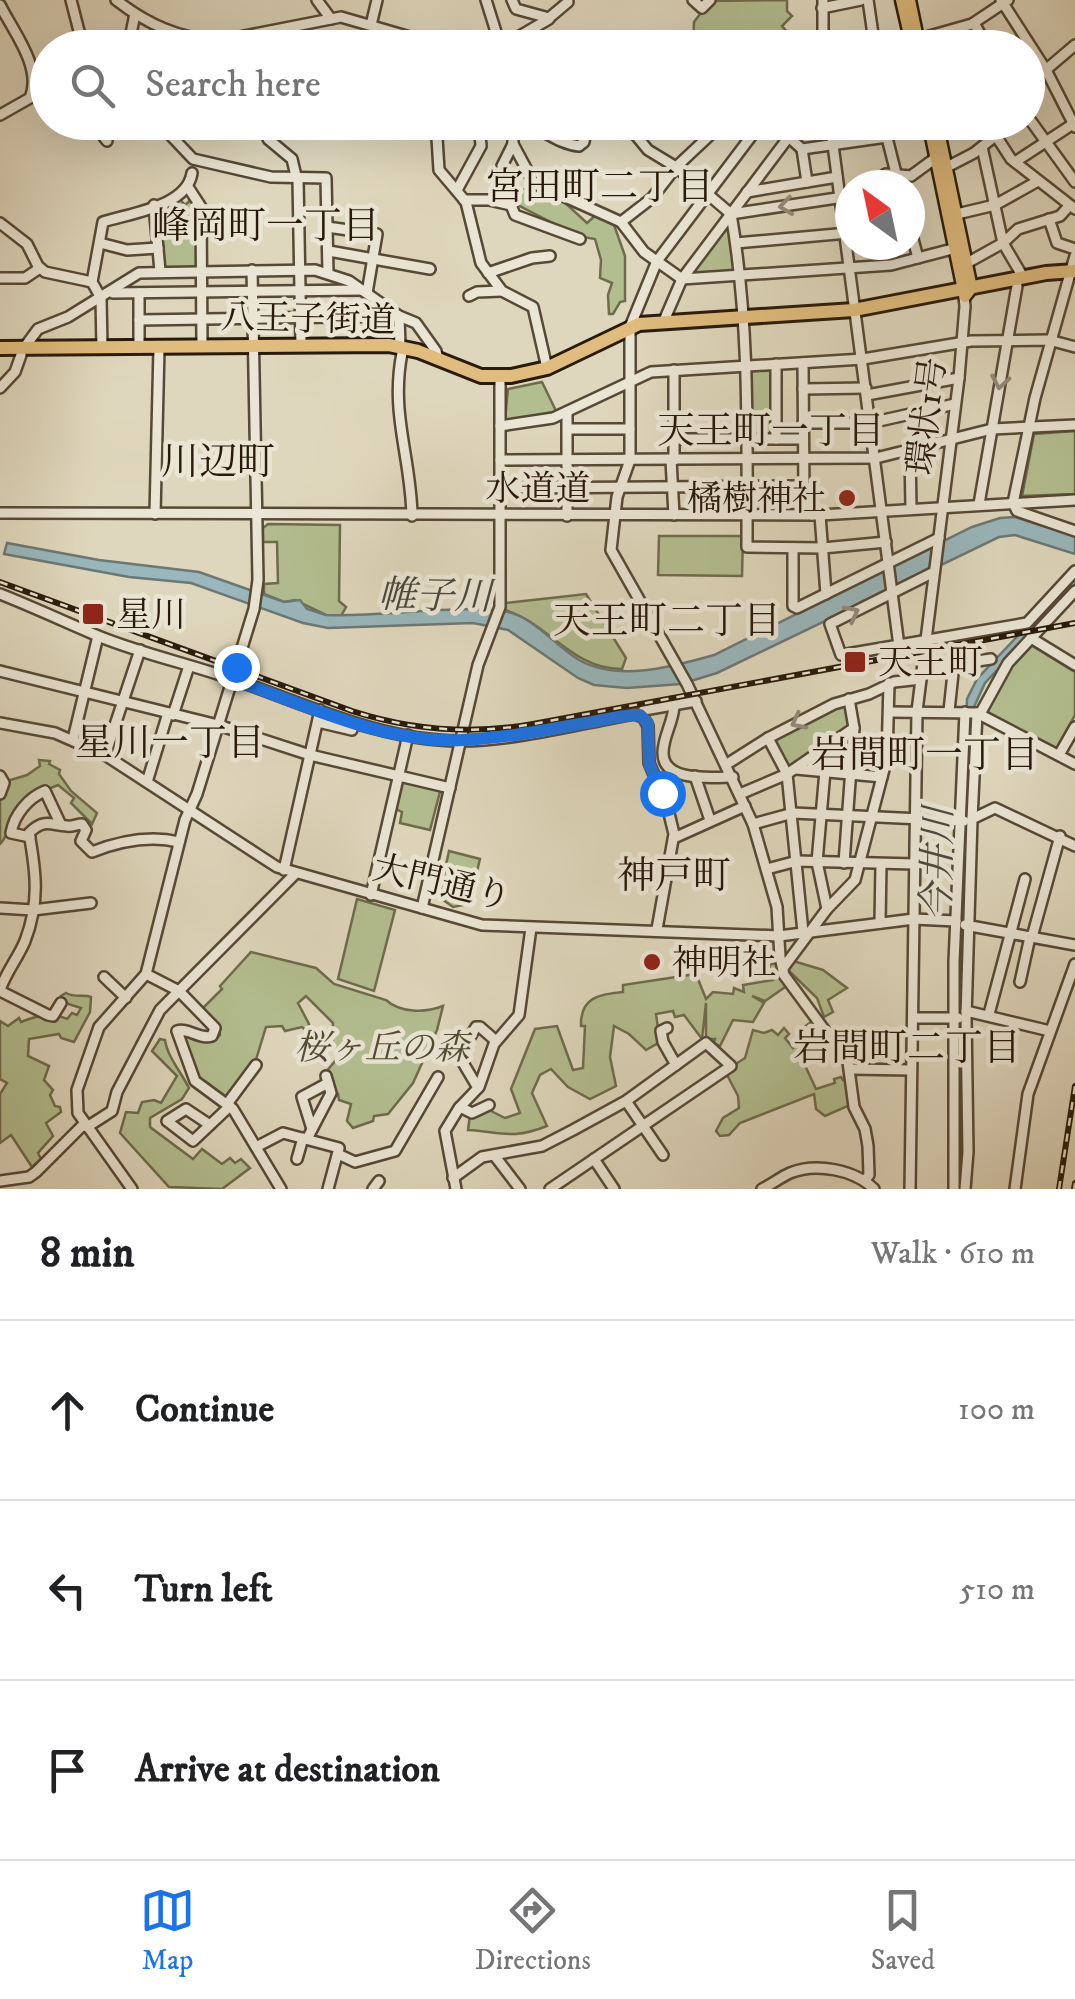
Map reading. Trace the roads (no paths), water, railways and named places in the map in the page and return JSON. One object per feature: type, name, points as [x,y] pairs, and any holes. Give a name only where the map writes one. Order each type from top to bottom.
[{"type":"highway","name":"八王子街道","points":[[0,352],[401,349],[463,377],[500,383],[538,377],[629,331],[854,314],[1072,275]]},
{"type":"highway","name":"八王子街道","points":[[22,352],[302,346],[401,349],[493,377],[547,368],[629,331],[663,323],[744,322]]},
{"type":"main road","points":[[901,0],[911,30]]},
{"type":"main road","points":[[910,0],[914,30]]},
{"type":"main road","name":"環状1号","points":[[935,140],[947,167],[967,263],[967,291]]},
{"type":"main road","name":"環状1号","points":[[940,140],[956,248],[967,291]]},
{"type":"street","points":[[71,0],[79,30]]},
{"type":"street","points":[[116,0],[164,30]]},
{"type":"street","points":[[317,0],[331,19]]},
{"type":"street","points":[[371,25],[378,0]]},
{"type":"street","points":[[486,0],[495,30]]},
{"type":"street","points":[[512,0],[516,8],[549,18]]},
{"type":"street","points":[[694,0],[702,8],[710,0]]},
{"type":"street","points":[[823,30],[823,4],[861,0]]},
{"type":"street","points":[[868,0],[872,30]]},
{"type":"street","points":[[957,30],[974,23],[1004,1],[1022,30]]},
{"type":"street","points":[[529,30],[568,2]]},
{"type":"street","points":[[0,5],[30,66]]},
{"type":"street","points":[[131,30],[134,14]]},
{"type":"street","points":[[276,30],[341,18],[389,30]]},
{"type":"street","points":[[974,23],[978,30]]},
{"type":"street","points":[[1015,162],[1074,125],[1046,70],[1075,46]]},
{"type":"street","points":[[1061,99],[1075,96]]},
{"type":"street","points":[[0,115],[30,98]]},
{"type":"street","points":[[175,140],[192,158],[271,177],[326,178],[328,274]]},
{"type":"street","points":[[269,140],[292,159],[297,178],[302,346]]},
{"type":"street","points":[[437,140],[438,170],[464,200],[481,263],[501,291]]},
{"type":"street","points":[[457,190],[482,146],[482,140]]},
{"type":"street","points":[[514,140],[538,187],[621,222],[632,241],[682,279],[892,266],[912,260]]},
{"type":"street","points":[[557,140],[579,146],[584,140]]},
{"type":"street","points":[[640,140],[731,214],[744,322],[747,547],[823,548],[886,542]]},
{"type":"street","points":[[621,222],[652,198],[676,167],[705,140]]},
{"type":"street","points":[[748,140],[657,261],[629,331],[630,460],[614,516],[612,550],[696,701],[753,824],[777,906],[782,968],[802,1002],[844,1053],[850,1069],[854,1107],[868,1146],[869,1176],[865,1180]]},
{"type":"street","points":[[663,323],[682,279],[786,140]]},
{"type":"street","points":[[793,140],[802,148],[807,182]]},
{"type":"street","points":[[832,140],[836,170]]},
{"type":"street","points":[[802,148],[873,140]]},
{"type":"street","points":[[888,140],[895,170]]},
{"type":"street","points":[[947,167],[990,140]]},
{"type":"street","points":[[967,263],[1018,230],[1072,208],[1015,162],[997,140]]},
{"type":"street","points":[[1044,142],[1075,182]]},
{"type":"street","points":[[502,166],[514,144]]},
{"type":"street","points":[[979,504],[1020,282],[1003,243],[982,146]]},
{"type":"street","points":[[919,170],[940,155]]},
{"type":"street","points":[[92,282],[103,222],[172,199],[188,187],[192,173]]},
{"type":"street","points":[[747,192],[835,178]]},
{"type":"street","points":[[957,214],[995,205],[1038,181]]},
{"type":"street","points":[[188,187],[201,206],[202,347]]},
{"type":"street","points":[[731,214],[835,198]]},
{"type":"street","points":[[464,200],[511,205],[516,219],[580,240]]},
{"type":"street","points":[[154,205],[160,271]]},
{"type":"street","points":[[1048,220],[1057,243],[1075,253],[1072,275],[1049,340],[1014,503],[1017,511],[1075,531]]},
{"type":"street","points":[[0,223],[27,244],[40,268],[50,274],[92,282],[106,296],[102,348]]},
{"type":"street","points":[[327,226],[377,234],[364,292]]},
{"type":"street","points":[[736,243],[835,234]]},
{"type":"street","points":[[100,242],[127,250],[158,248]]},
{"type":"street","points":[[925,256],[956,248]]},
{"type":"street","points":[[328,251],[430,269]]},
{"type":"street","points":[[488,272],[550,256]]},
{"type":"street","points":[[848,260],[899,646]]},
{"type":"street","points":[[0,278],[25,278],[40,268]]},
{"type":"street","points":[[132,1189],[86,1125],[76,1104],[77,1090],[99,1027],[146,974],[179,842],[254,609],[258,587],[252,270]]},
{"type":"street","points":[[0,388],[14,372],[38,328],[64,319],[139,273],[160,271],[301,270],[342,278],[399,316],[416,322],[438,360]]},
{"type":"street","points":[[469,296],[501,291],[533,307],[547,368]]},
{"type":"street","name":"環状1号","points":[[934,571],[967,291]]},
{"type":"street","points":[[106,296],[139,292],[364,292]]},
{"type":"street","points":[[139,292],[139,348]]},
{"type":"street","points":[[139,320],[399,316]]},
{"type":"street","points":[[399,316],[397,416],[412,478],[412,516]]},
{"type":"street","points":[[500,426],[532,424],[567,412],[651,372],[863,359],[962,342],[1008,339],[1049,340],[1075,347]]},
{"type":"street","points":[[156,514],[159,351]]},
{"type":"street","points":[[804,363],[804,497],[816,515],[826,594]]},
{"type":"street","points":[[776,364],[776,439]]},
{"type":"street","points":[[674,370],[674,515]]},
{"type":"street","points":[[804,389],[866,392],[958,378]]},
{"type":"street","points":[[422,908],[482,648],[493,630],[500,606],[500,383]]},
{"type":"street","points":[[804,423],[870,422],[955,404]]},
{"type":"street","points":[[567,412],[567,516]]},
{"type":"street","points":[[500,460],[876,458],[992,429],[1075,426]]},
{"type":"street","points":[[568,429],[630,429]]},
{"type":"street","points":[[674,439],[804,439]]},
{"type":"street","points":[[910,450],[911,509]]},
{"type":"street","points":[[501,488],[804,486]]},
{"type":"street","name":"水道道","points":[[0,514],[816,515],[1075,500]]},
{"type":"street","points":[[792,548],[793,606],[797,608],[939,540]]},
{"type":"street","points":[[934,571],[830,624],[841,654],[1027,623],[1075,571]]},
{"type":"street","points":[[910,1189],[917,711],[934,571]]},
{"type":"street","points":[[960,924],[972,820],[978,714],[1008,663],[1075,591]]},
{"type":"street","points":[[0,594],[98,636],[232,679],[352,730]]},
{"type":"street","points":[[73,739],[98,636]]},
{"type":"street","points":[[1031,638],[1075,666]]},
{"type":"street","points":[[104,755],[140,650]]},
{"type":"street","points":[[727,764],[768,738],[889,683],[954,664],[991,659]]},
{"type":"street","points":[[949,711],[954,664]]},
{"type":"street","points":[[147,782],[189,666]]},
{"type":"street","points":[[0,671],[450,788]]},
{"type":"street","points":[[782,968],[806,932],[854,880],[887,758],[889,683]]},
{"type":"street","points":[[844,863],[854,728],[849,699]]},
{"type":"street","points":[[319,716],[408,735],[461,740],[640,715],[644,710],[696,701]]},
{"type":"street","points":[[674,705],[663,755],[665,762],[680,774],[733,777]]},
{"type":"street","points":[[889,712],[978,714],[1075,764]]},
{"type":"street","points":[[964,712],[960,924],[968,1152],[965,1189]]},
{"type":"street","points":[[640,715],[648,723],[649,763],[667,806],[674,838],[657,930]]},
{"type":"street","points":[[284,870],[319,716]]},
{"type":"street","name":"大門通り","points":[[1,725],[73,739],[284,870],[482,925],[779,936],[914,919],[1075,945]]},
{"type":"street","points":[[740,794],[791,771],[854,728]]},
{"type":"street","points":[[1059,755],[1075,728]]},
{"type":"street","points":[[371,895],[408,735]]},
{"type":"street","points":[[768,738],[791,771],[796,861],[806,932]]},
{"type":"street","points":[[791,771],[824,770],[882,778]]},
{"type":"street","points":[[824,770],[817,862],[826,909]]},
{"type":"street","points":[[0,776],[4,783],[0,794]]},
{"type":"street","points":[[695,776],[710,820]]},
{"type":"street","points":[[30,837],[11,833],[14,819],[35,795],[45,792],[60,823],[69,828],[82,824],[86,830],[81,841],[92,852],[113,843],[161,838],[179,842]]},
{"type":"street","points":[[674,838],[745,806]]},
{"type":"street","points":[[753,824],[793,814],[960,821],[972,820],[995,808],[1075,846]]},
{"type":"street","points":[[60,823],[34,828],[30,837],[38,880],[33,910],[26,939],[3,973],[0,990],[54,1016],[61,1003]]},
{"type":"street","points":[[1020,982],[1060,836]]},
{"type":"street","points":[[768,869],[796,861],[915,864]]},
{"type":"street","points":[[880,923],[881,864]]},
{"type":"street","points":[[0,1181],[36,1172],[86,1125],[112,1112],[117,1092],[160,1010],[296,874]]},
{"type":"street","points":[[989,1014],[1026,879]]},
{"type":"street","points":[[0,908],[33,910],[91,903]]},
{"type":"street","points":[[455,1184],[445,1131],[478,1088],[496,1041],[521,1010],[531,928]]},
{"type":"street","points":[[1015,1189],[1028,1094],[1075,964]]},
{"type":"street","points":[[146,974],[180,991],[215,1028],[207,1038],[177,1032],[195,1081],[228,1105],[281,1189]]},
{"type":"street","points":[[104,977],[126,998]]},
{"type":"street","points":[[913,1018],[989,1014],[1050,1031]]},
{"type":"street","points":[[954,1189],[962,1015]]},
{"type":"street","points":[[478,1088],[458,1058],[476,1028],[480,1027],[496,1041]]},
{"type":"street","points":[[667,1028],[661,1031],[663,1042],[676,1065]]},
{"type":"street","points":[[455,1184],[482,1157],[542,1146],[626,1100],[706,1043],[730,1066],[550,1189]]},
{"type":"street","points":[[210,1125],[256,1065]]},
{"type":"street","points":[[850,1069],[912,1070]]},
{"type":"street","points":[[338,1154],[355,1162],[395,1151],[438,1077]]},
{"type":"street","points":[[297,1159],[331,1094],[327,1080],[302,1098],[308,1136]]},
{"type":"street","points":[[626,1100],[663,1156]]},
{"type":"street","points":[[460,1107],[472,1113],[489,1106]]},
{"type":"street","points":[[256,1147],[283,1133],[308,1136],[339,1148],[328,1189]]},
{"type":"street","points":[[820,1154],[820,1168]]},
{"type":"street","points":[[494,1156],[520,1189]]},
{"type":"street","points":[[594,1159],[614,1189]]},
{"type":"street","points":[[762,1189],[792,1172],[820,1168],[865,1180],[874,1189]]},
{"type":"water","points":[[1015,517],[1075,536],[1075,554],[1015,535],[999,537],[717,673],[681,684],[627,688],[594,685],[578,678],[508,630],[473,623],[328,628],[303,623],[191,583],[129,577],[4,554],[7,543],[99,560],[199,572],[284,602],[300,600],[307,609],[326,615],[503,611],[531,623],[589,664],[642,671],[714,655],[972,527]]},
{"type":"water","points":[[1075,575],[1075,587],[985,683],[974,707],[964,932],[964,1189],[956,1189],[956,1024],[967,699],[977,679]]},
{"type":"railway","points":[[0,582],[352,711],[396,723],[464,730],[533,724],[1075,623]]},
{"type":"railway","points":[[1059,1189],[1075,1086]]},
{"type":"railway","points":[[1074,1189],[1075,1183]]},
{"type":"place","name":"橘樹神社","points":[[847,498]]},
{"type":"place","name":"星川","points":[[93,614]]},
{"type":"place","name":"天王町","points":[[855,662]]},
{"type":"place","name":"神明社","points":[[652,962]]},
{"type":"district","name":"宮田町二丁目","points":[[600,186]]},
{"type":"district","name":"峰岡町一丁目","points":[[266,225]]},
{"type":"district","name":"天王町一丁目","points":[[771,430]]},
{"type":"district","name":"川辺町","points":[[218,461]]},
{"type":"district","name":"天王町二丁目","points":[[667,620]]},
{"type":"district","name":"星川一丁目","points":[[170,742]]},
{"type":"district","name":"岩間町一丁目","points":[[925,754]]},
{"type":"district","name":"神戸町","points":[[674,875]]},
{"type":"district","name":"岩間町二丁目","points":[[907,1047]]},
{"type":"water label","name":"帷子川","points":[[435,595]]},
{"type":"water label","name":"今井川","points":[[937,864]]},
{"type":"park label","name":"桜ヶ丘の森","points":[[382,1047]]}]
